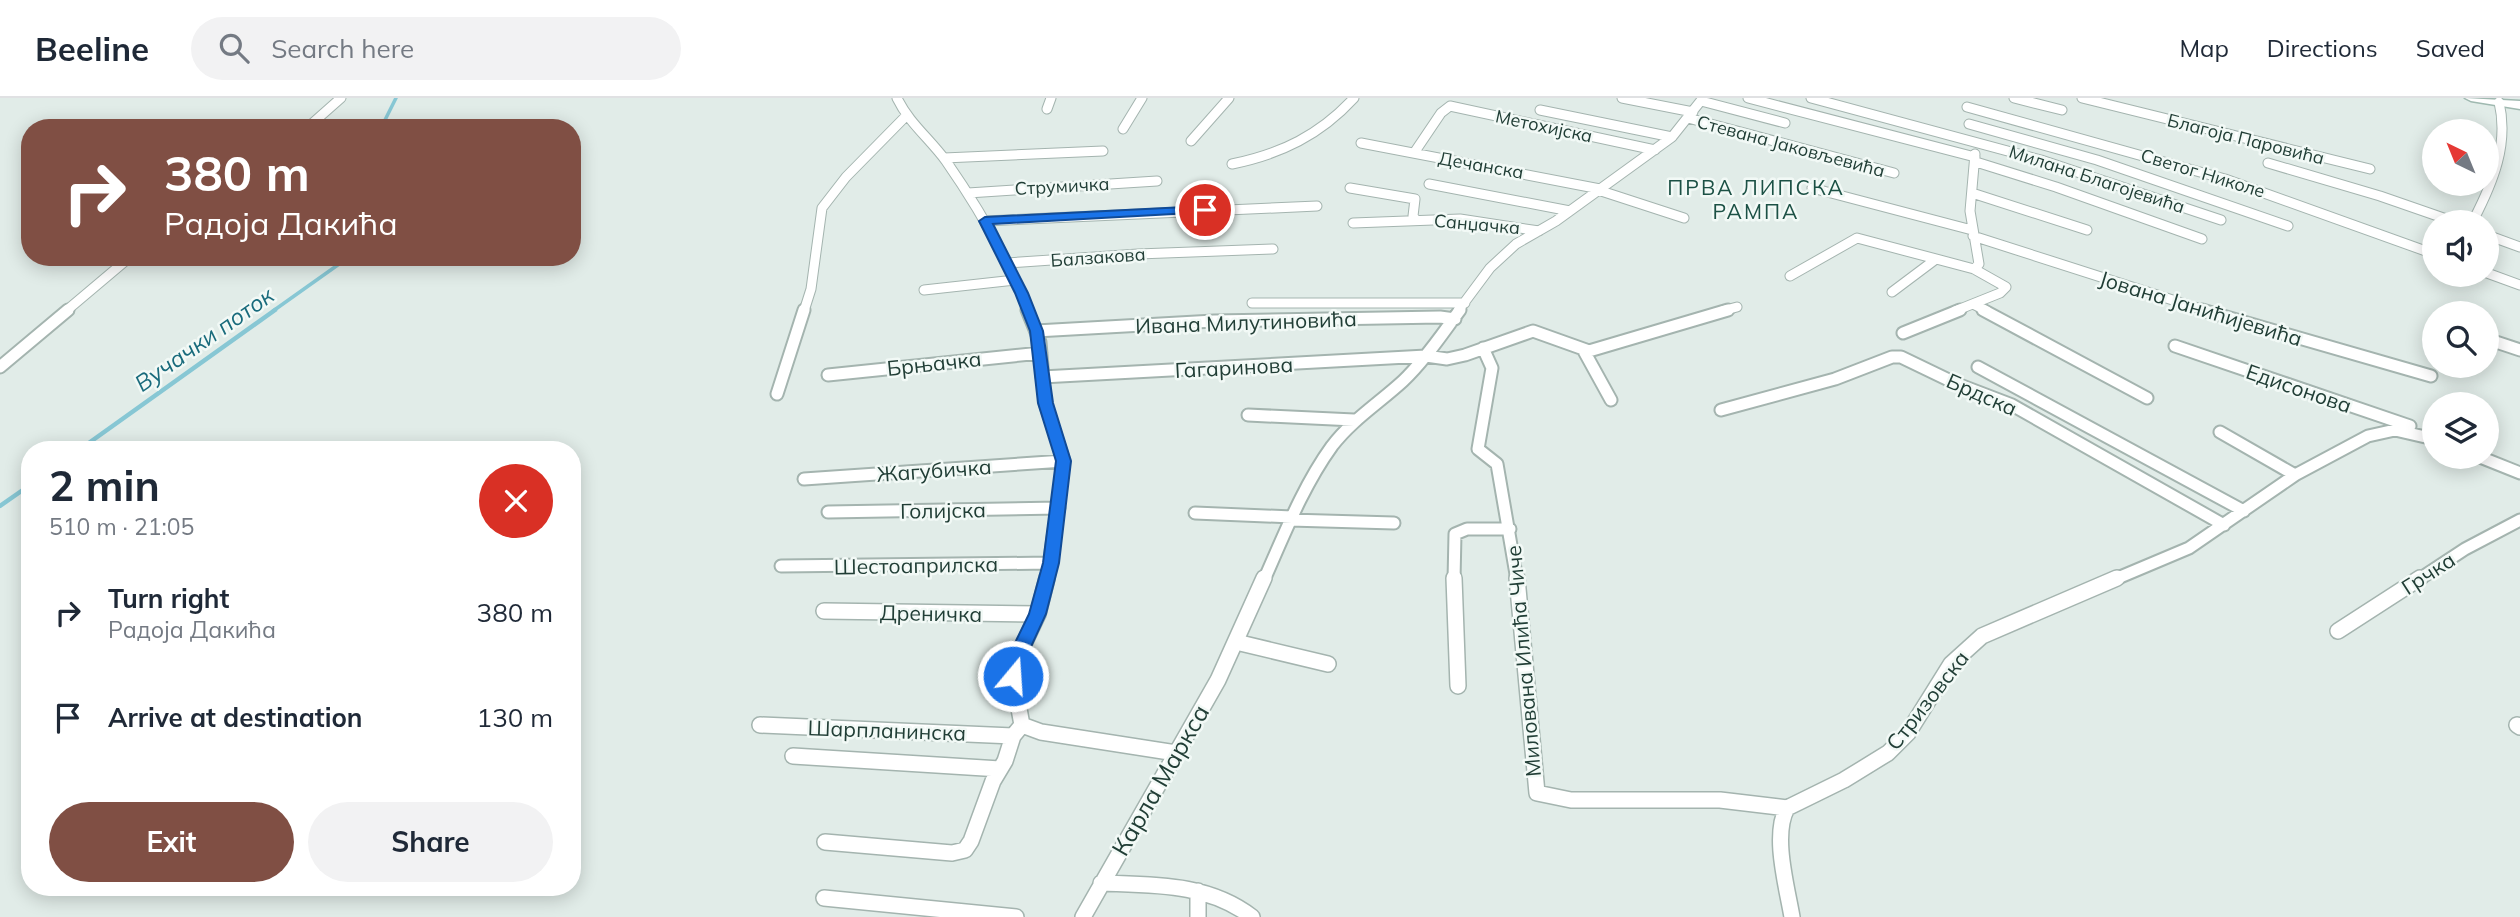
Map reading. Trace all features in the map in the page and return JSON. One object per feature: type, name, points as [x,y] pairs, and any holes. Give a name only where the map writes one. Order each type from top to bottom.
[{"type":"main road","points":[[2471,98],[2520,105]]},
{"type":"street","points":[[317,119],[341,98]]},
{"type":"street","points":[[825,842],[952,853],[965,850],[971,841],[993,781],[1018,730],[1014,665],[1038,614],[1051,563],[1064,461],[1045,403],[1041,352],[1036,331],[1016,280],[968,193],[944,158],[906,116],[897,98]]},
{"type":"street","points":[[1047,108],[1051,98]]},
{"type":"street","points":[[1123,129],[1142,98]]},
{"type":"street","points":[[1191,141],[1229,98]]},
{"type":"street","points":[[1232,164],[1255,160],[1297,144],[1331,123],[1354,98]]},
{"type":"street","points":[[1622,98],[1691,115]]},
{"type":"street","points":[[1748,98],[1976,160],[2202,239]]},
{"type":"street","name":"Милана Благојевића","points":[[1811,98],[2041,160],[2221,220]]},
{"type":"street","points":[[2014,98],[2062,110]]},
{"type":"street","name":"Благоја Паровића","points":[[2081,98],[2370,169]]},
{"type":"street","name":"Карла Маркса","points":[[1083,917],[1236,642],[1291,518],[1331,448],[1354,421],[1404,380],[1426,356],[1490,268],[1516,244],[1570,211],[1656,150],[1672,137],[1702,99],[1784,123]]},
{"type":"street","points":[[2479,210],[2493,183],[2499,160],[2502,122],[2499,102]]},
{"type":"street","points":[[1967,103],[1976,160],[1972,193],[1972,233],[1979,264],[1974,269]]},
{"type":"street","name":"Светог Николе","points":[[1967,103],[2225,178],[2422,250]]},
{"type":"street","name":"Метохијска","points":[[1414,153],[1441,113],[1450,106],[1656,150]]},
{"type":"street","points":[[1540,110],[1672,137]]},
{"type":"street","name":"Стевана Јаковљевића","points":[[1691,115],[1894,173]]},
{"type":"street","points":[[777,394],[811,289],[822,208],[846,177],[906,116]]},
{"type":"street","points":[[1969,124],[2097,160],[2288,226]]},
{"type":"street","name":"Дечанска","points":[[1361,142],[1599,190]]},
{"type":"street","points":[[944,158],[1103,151]]},
{"type":"street","points":[[2268,163],[2380,195],[2422,210]]},
{"type":"street","name":"Струмичка","points":[[968,193],[1157,181]]},
{"type":"street","points":[[1429,184],[1570,211]]},
{"type":"street","name":"Санџачка","points":[[1350,188],[1413,198],[1417,202],[1413,216],[1416,220]]},
{"type":"street","name":"Јована Јанићијевића","points":[[1812,188],[1972,233],[2157,296],[2422,373]]},
{"type":"street","points":[[1599,190],[1684,218]]},
{"type":"street","points":[[1972,193],[2087,230]]},
{"type":"street","points":[[985,221],[1317,206]]},
{"type":"street","name":"Санџачка","points":[[1353,223],[1460,219],[1539,231]]},
{"type":"street","points":[[1790,276],[1857,238],[1974,269],[2006,287],[1903,333]]},
{"type":"street","points":[[2499,239],[2520,247]]},
{"type":"street","name":"Балзакова","points":[[1007,263],[1161,252],[1273,249]]},
{"type":"street","points":[[1892,292],[1937,259]]},
{"type":"street","points":[[0,367],[119,266]]},
{"type":"street","points":[[2499,277],[2520,285]]},
{"type":"street","points":[[924,290],[1016,280]]},
{"type":"street","points":[[1252,303],[1465,303]]},
{"type":"street","points":[[1973,304],[2147,398]]},
{"type":"street","points":[[1584,351],[1737,307]]},
{"type":"street","name":"Ивана Милутиновића","points":[[1036,331],[1214,321],[1440,317],[1455,319]]},
{"type":"street","points":[[1426,356],[1447,359],[1537,331],[1584,351],[1611,400]]},
{"type":"street","points":[[2499,342],[2520,350]]},
{"type":"street","name":"Едисонова","points":[[2175,346],[2393,420],[2422,434]]},
{"type":"street","name":"Милована Илића Чиче","points":[[1483,348],[1492,368],[1478,449],[1497,462],[1510,529],[1524,642],[1537,793],[1549,798],[1585,800],[1752,801],[1787,808]]},
{"type":"street","name":"Брњачка","points":[[828,375],[1041,352]]},
{"type":"street","name":"Гагаринова","points":[[1042,377],[1426,356]]},
{"type":"street","name":"Брдска","points":[[1721,410],[1835,379],[1892,357],[1901,357],[1956,384],[2012,405],[2224,525]]},
{"type":"street","points":[[1978,367],[2244,511]]},
{"type":"street","points":[[1248,415],[1291,415],[1354,421]]},
{"type":"street","name":"Стризовска","points":[[1787,808],[1844,779],[1888,752],[1908,733],[1951,664],[1982,636],[2189,548],[2295,475],[2380,432],[2395,430],[2422,436]]},
{"type":"street","points":[[2220,432],[2295,475]]},
{"type":"street","name":"Жагубичка","points":[[804,479],[1064,461]]},
{"type":"street","points":[[2499,465],[2520,473]]},
{"type":"street","name":"Голијска","points":[[828,512],[1059,508]]},
{"type":"street","points":[[1195,513],[1394,523]]},
{"type":"street","name":"Грчка","points":[[2338,631],[2465,549],[2520,520]]},
{"type":"street","name":"Милована Илића Чиче","points":[[1458,686],[1453,539],[1460,531],[1467,529],[1510,529]]},
{"type":"street","name":"Шестоаприлска","points":[[781,566],[1051,563]]},
{"type":"street","name":"Дреничка","points":[[824,611],[1038,614]]},
{"type":"street","points":[[1236,642],[1328,664]]},
{"type":"street","name":"Шарпланинска","points":[[760,725],[1018,730],[1176,753]]},
{"type":"street","points":[[793,756],[1000,769]]},
{"type":"street","points":[[1787,808],[1782,817],[1780,836],[1792,917]]},
{"type":"street","points":[[1101,883],[1198,891],[1231,900],[1252,917]]},
{"type":"street","points":[[1198,891],[1198,917]]},
{"type":"street","points":[[824,898],[1016,917]]},
{"type":"waterway","name":"Вучачки поток","points":[[386,119],[396,98]]},
{"type":"waterway","name":"Вучачки поток","points":[[273,311],[336,266]]},
{"type":"waterway","name":"Вучачки поток","points":[[92,441],[275,310]]},
{"type":"waterway","name":"Вучачки поток","points":[[0,506],[21,491]]},
{"type":"district","name":"ПРВА ЛИПСКА РАМПА","points":[[1756,199]]},
{"type":"route","points":[[1013,676],[1014,665],[1038,614],[1051,563],[1064,461],[1045,403],[1040,342],[1021,293],[985,221],[1205,210]]}]
